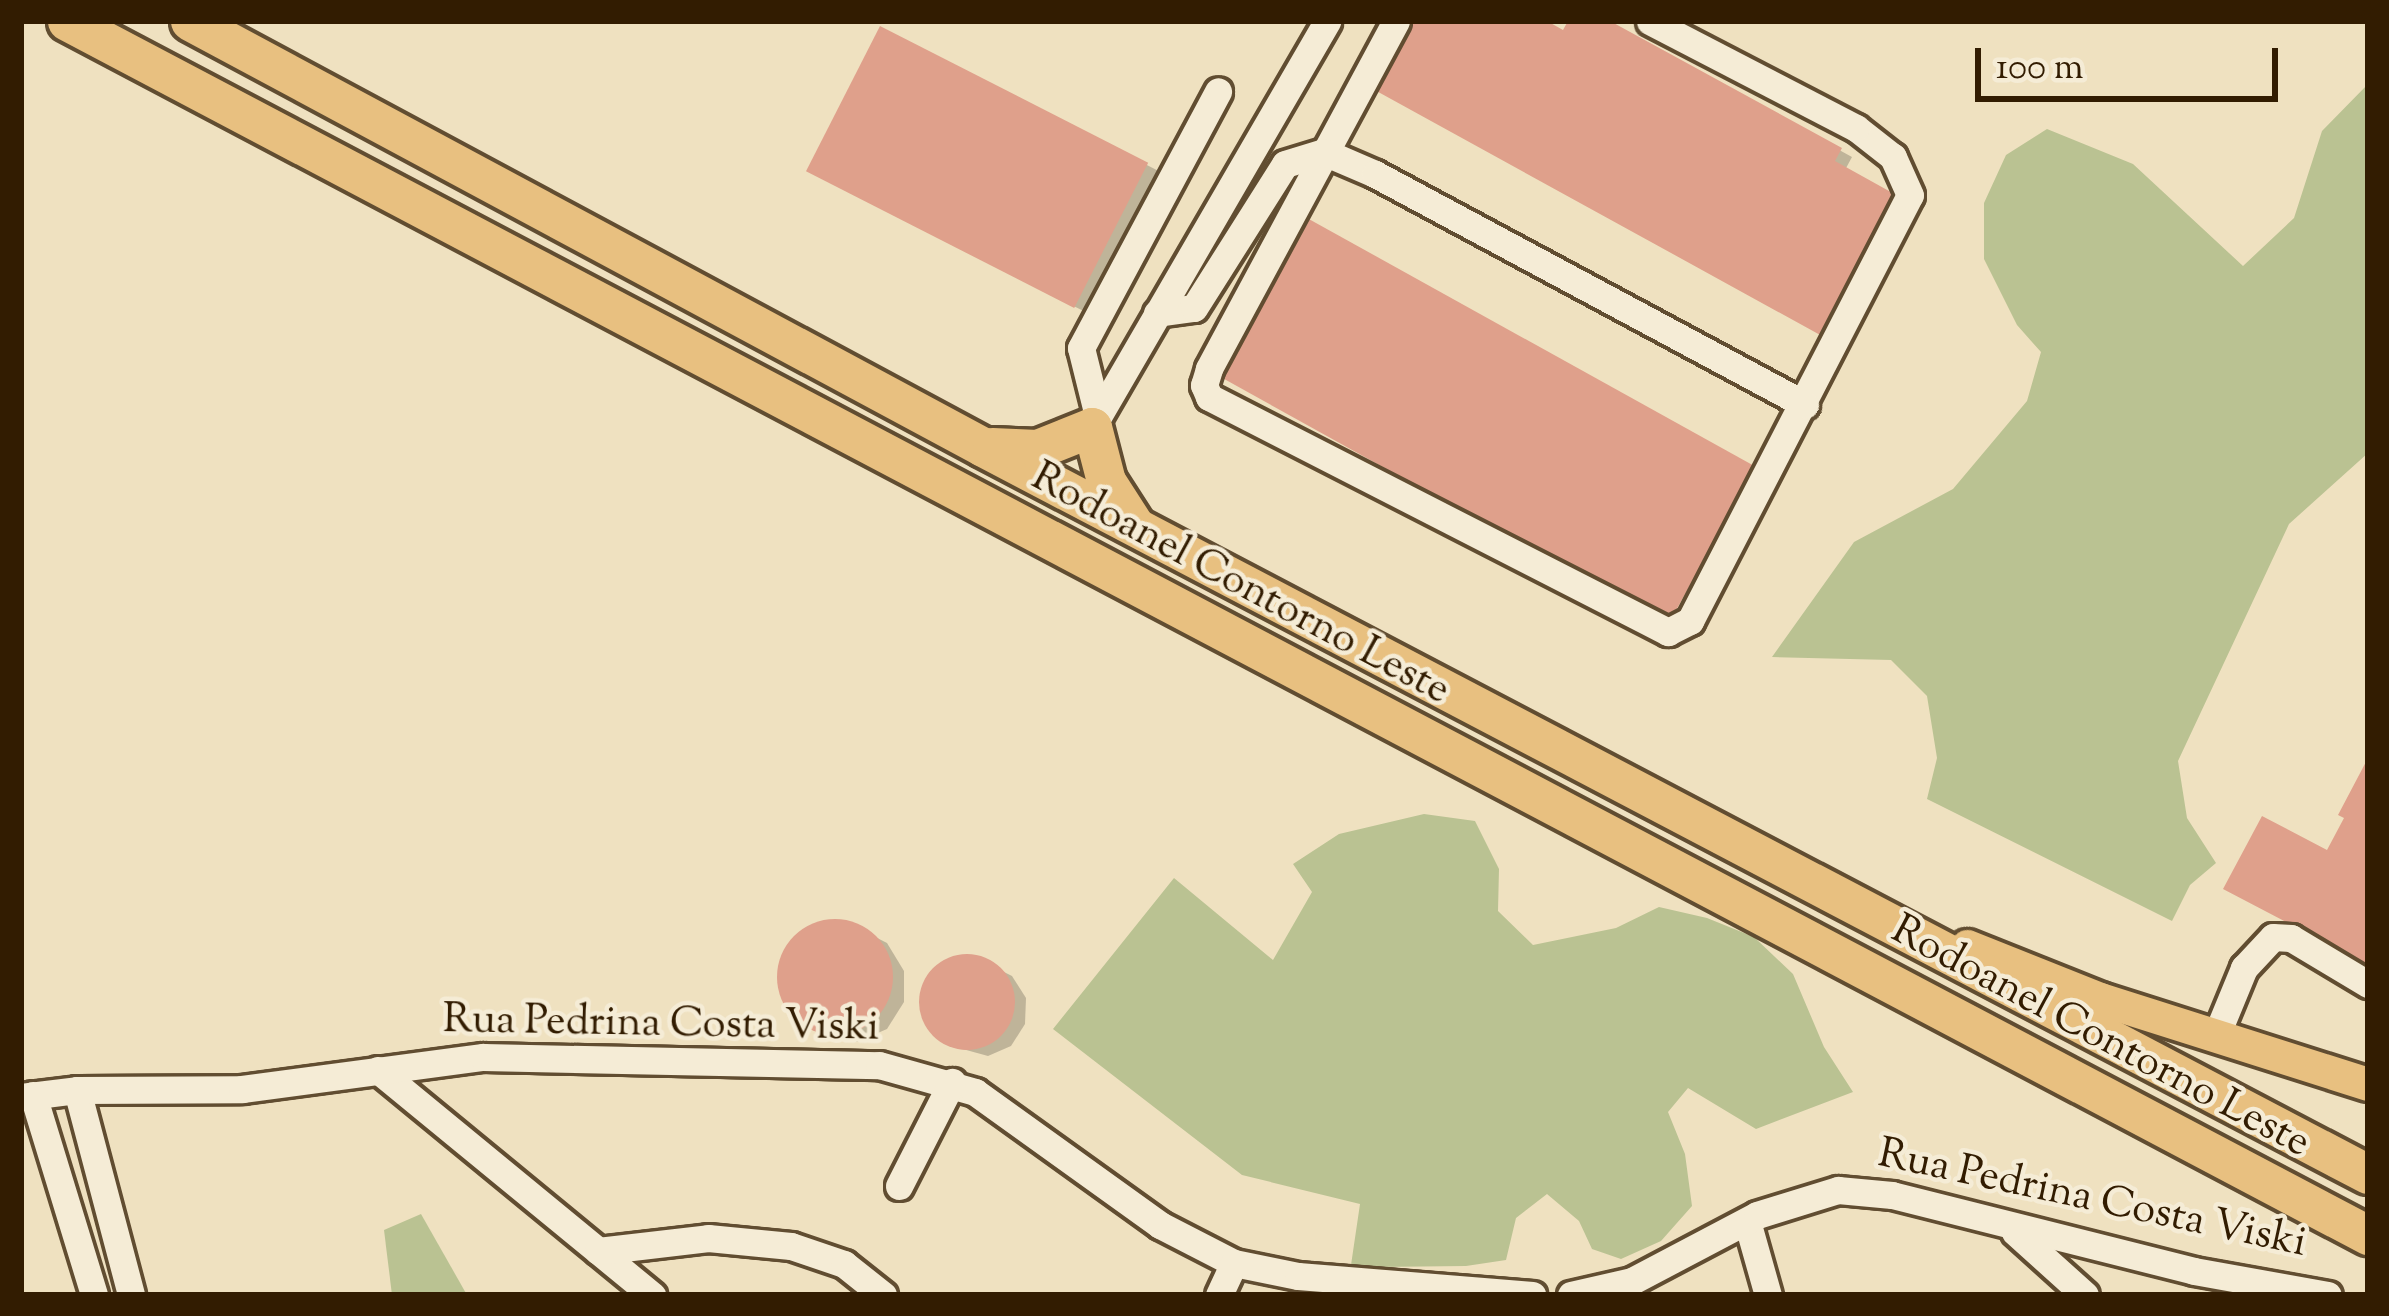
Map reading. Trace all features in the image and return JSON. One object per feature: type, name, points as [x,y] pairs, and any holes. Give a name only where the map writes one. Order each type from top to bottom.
[{"type":"highway","name":"Rodoanel Contorno Leste","points":[[67,21],[2368,1234]]},
{"type":"highway","name":"Rodoanel Contorno Leste","points":[[190,21],[1136,528],[2368,1174]]},
{"type":"highway","points":[[983,447],[1036,449],[1095,422],[1106,482],[1136,528]]},
{"type":"main road","points":[[1819,884],[2059,983],[2368,1084]]},
{"type":"street","points":[[1095,422],[1327,21]]},
{"type":"street","points":[[1396,21],[1204,386],[1209,397],[1668,632],[1690,621],[1910,195],[1893,157],[1856,128],[1650,21]]},
{"type":"street","points":[[1095,422],[1081,348],[1218,91]]},
{"type":"street","points":[[1157,313],[1194,308],[1285,164],[1324,152],[1375,174],[1805,405]]},
{"type":"street","points":[[2216,1036],[2244,968],[2273,937],[2291,938],[2368,984]]},
{"type":"street","name":"Rua Pedrina Costa Viski","points":[[27,1096],[76,1090],[210,1091],[483,1057],[879,1065],[952,1082],[994,1103],[1185,1242],[1234,1262],[1298,1276],[1532,1295]]},
{"type":"street","points":[[378,1070],[640,1290]]},
{"type":"street","points":[[899,1186],[952,1082]]},
{"type":"street","points":[[76,1090],[131,1295]]},
{"type":"street","points":[[27,1096],[35,1149],[94,1295]]},
{"type":"street","name":"Rua Pedrina Costa Viski","points":[[1571,1295],[1632,1281],[1747,1221],[1788,1203],[1838,1190],[1892,1195],[2194,1271],[2328,1295]]},
{"type":"street","points":[[1747,1221],[1768,1295]]},
{"type":"street","points":[[2007,1226],[2085,1295]]},
{"type":"street","points":[[598,1251],[708,1238],[791,1246],[844,1264],[883,1295]]},
{"type":"street","points":[[1219,1295],[1234,1262]]},
{"type":"green space","points":[[2368,84],[2368,453],[2289,524],[2178,761],[2187,818],[2216,863],[2190,885],[2172,921],[1927,799],[1937,758],[1927,696],[1891,660],[1772,657],[1854,542],[1953,489],[2027,401],[2041,352],[2017,325],[1984,259],[1984,203],[2006,155],[2047,129],[2133,164],[2243,266],[2294,218],[2322,131]]},
{"type":"green space","points":[[1424,814],[1475,821],[1499,869],[1498,911],[1533,945],[1616,928],[1659,907],[1707,918],[1754,937],[1793,974],[1824,1047],[1853,1092],[1756,1129],[1688,1088],[1668,1112],[1685,1154],[1692,1206],[1661,1241],[1621,1259],[1592,1249],[1579,1221],[1547,1194],[1516,1218],[1506,1260],[1466,1266],[1351,1265],[1360,1204],[1242,1175],[1053,1029],[1174,878],[1273,960],[1312,892],[1293,864],[1339,834]]},
{"type":"green space","points":[[421,1214],[467,1295],[392,1295],[384,1230]]},
{"type":"building","points":[[1405,21],[1547,21],[1563,30],[1568,21],[1610,21],[1842,148],[1835,161],[1898,196],[1822,336],[1371,88]]},
{"type":"building","points":[[880,26],[1148,163],[1074,308],[806,171]]},
{"type":"building","points":[[1307,218],[1756,467],[1668,625],[1219,376]]},
{"type":"building","points":[[2368,758],[2368,965],[2223,889],[2262,816],[2327,850],[2344,818],[2338,815]]},
{"type":"building","points":[[835,919],[857,923],[876,936],[889,955],[893,977],[889,999],[876,1018],[857,1031],[835,1035],[813,1031],[794,1018],[781,999],[777,977],[781,955],[794,936],[813,923]]},
{"type":"building","points":[[967,954],[1001,968],[1015,1002],[1001,1036],[967,1050],[933,1036],[919,1002],[933,968]]}]
